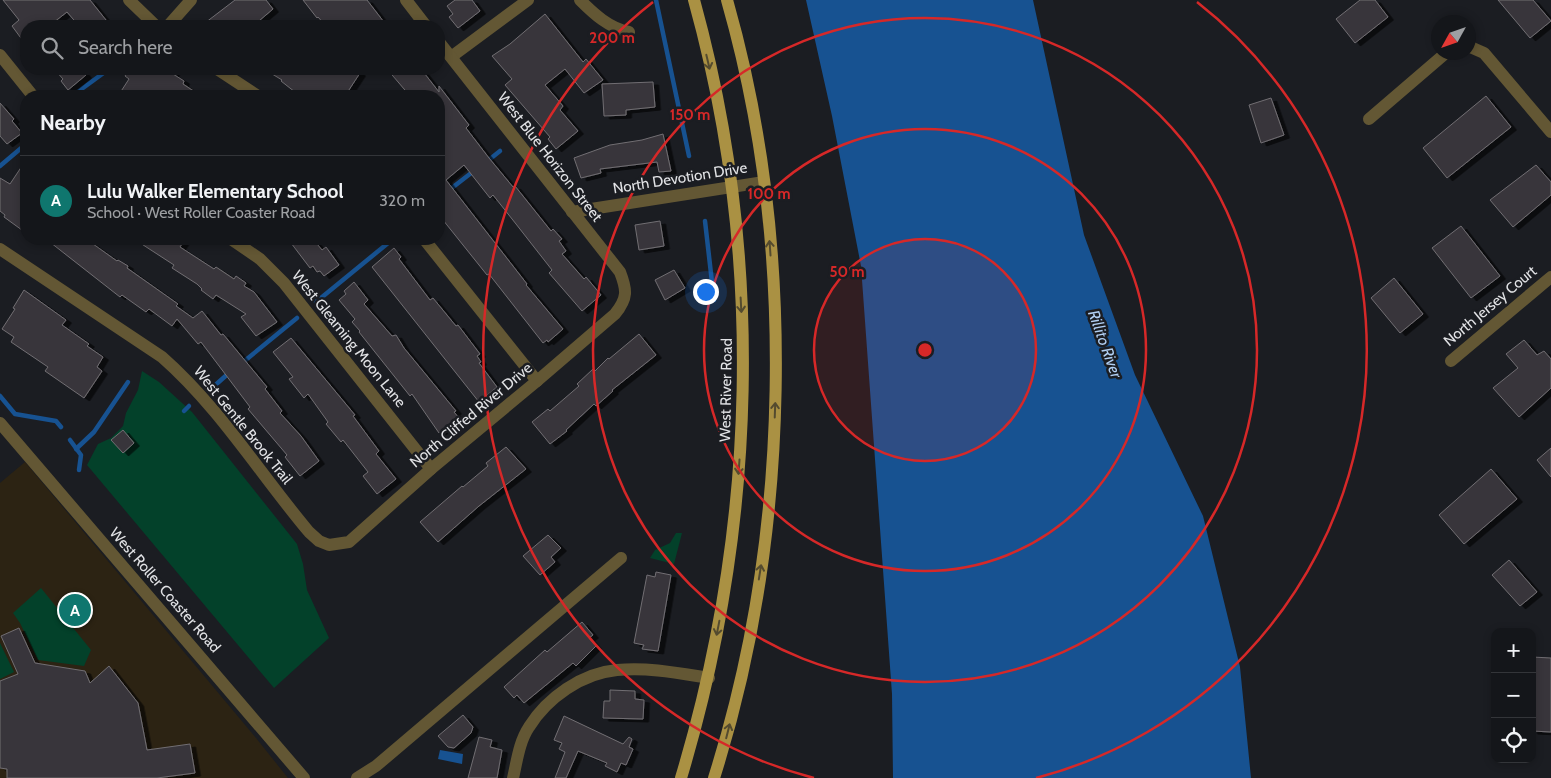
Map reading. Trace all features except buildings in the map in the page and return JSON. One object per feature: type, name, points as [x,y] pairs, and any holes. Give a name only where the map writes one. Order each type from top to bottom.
[{"type":"main road","name":"West River Road","points":[[681,778],[709,678],[724,599],[738,487],[743,417],[743,332],[731,187],[720,114],[694,0]]},
{"type":"main road","points":[[714,778],[734,707],[754,610],[764,549],[772,466],[775,391],[774,309],[764,182],[753,114],[727,0]]},
{"type":"street","points":[[128,0],[150,20]]},
{"type":"street","points":[[173,20],[191,0]]},
{"type":"street","points":[[406,0],[421,20]]},
{"type":"street","points":[[451,57],[528,0]]},
{"type":"street","points":[[580,0],[606,22],[620,30],[629,32]]},
{"type":"street","name":"West Blue Horizon Street","points":[[445,50],[620,272],[630,298]]},
{"type":"street","points":[[1476,50],[1489,58],[1551,132]]},
{"type":"street","points":[[0,55],[28,90]]},
{"type":"street","points":[[1369,119],[1437,60]]},
{"type":"street","points":[[226,75],[249,90]]},
{"type":"street","name":"North Devotion Drive","points":[[572,212],[764,182]]},
{"type":"street","name":"West Gleaming Moon Lane","points":[[240,245],[260,259],[284,283],[431,469]]},
{"type":"street","points":[[429,245],[537,381]]},
{"type":"street","name":"West Gentle Brook Trail","points":[[0,249],[162,357],[186,378],[208,402],[310,532],[330,549]]},
{"type":"street","name":"North Jersey Court","points":[[1451,361],[1551,276]]},
{"type":"street","name":"North Cliffed River Drive","points":[[330,549],[354,539],[431,469],[615,314],[630,298]]},
{"type":"street","name":"West Roller Coaster Road","points":[[0,422],[304,778]]},
{"type":"street","points":[[357,778],[376,766],[621,558]]},
{"type":"street","points":[[513,778],[520,745],[528,727],[552,700],[580,681],[604,672],[617,670],[654,670],[709,678]]},
{"type":"shaded area","points":[[25,462],[288,778],[0,778],[0,483]]},
{"type":"green space","points":[[142,371],[159,382],[192,412],[297,544],[303,564],[307,590],[329,638],[274,688],[87,465],[98,444],[111,438],[123,426],[126,413],[138,390]]},
{"type":"green space","points":[[676,533],[682,533],[674,564],[650,558],[655,550],[670,543]]},
{"type":"green space","points":[[41,588],[91,650],[84,666],[38,660],[13,613]]},
{"type":"green space","points":[[0,643],[14,672],[0,679]]},
{"type":"water","name":"Rillito River","points":[[806,0],[1033,0],[1084,235],[1135,375],[1203,516],[1240,667],[1251,778],[893,778],[892,694],[861,266],[832,116]]},
{"type":"water","points":[[440,750],[463,754],[462,764],[438,759]]},
{"type":"waterway","points":[[656,0],[689,156]]},
{"type":"waterway","points":[[80,90],[101,75]]},
{"type":"waterway","points":[[0,166],[20,149]]},
{"type":"waterway","points":[[485,163],[500,151]]},
{"type":"waterway","points":[[445,193],[475,170]]},
{"type":"waterway","points":[[705,221],[714,300]]},
{"type":"waterway","points":[[316,302],[386,245]]},
{"type":"waterway","points":[[242,363],[297,318]]},
{"type":"waterway","points":[[212,388],[230,372]]},
{"type":"waterway","points":[[76,449],[94,432],[128,382]]},
{"type":"waterway","points":[[0,396],[15,414],[56,421],[61,427]]},
{"type":"waterway","points":[[184,411],[189,406]]},
{"type":"waterway","points":[[70,440],[81,455],[79,470]]},
{"type":"place","name":"Lulu Walker Elementary School","points":[[75,610]]}]
